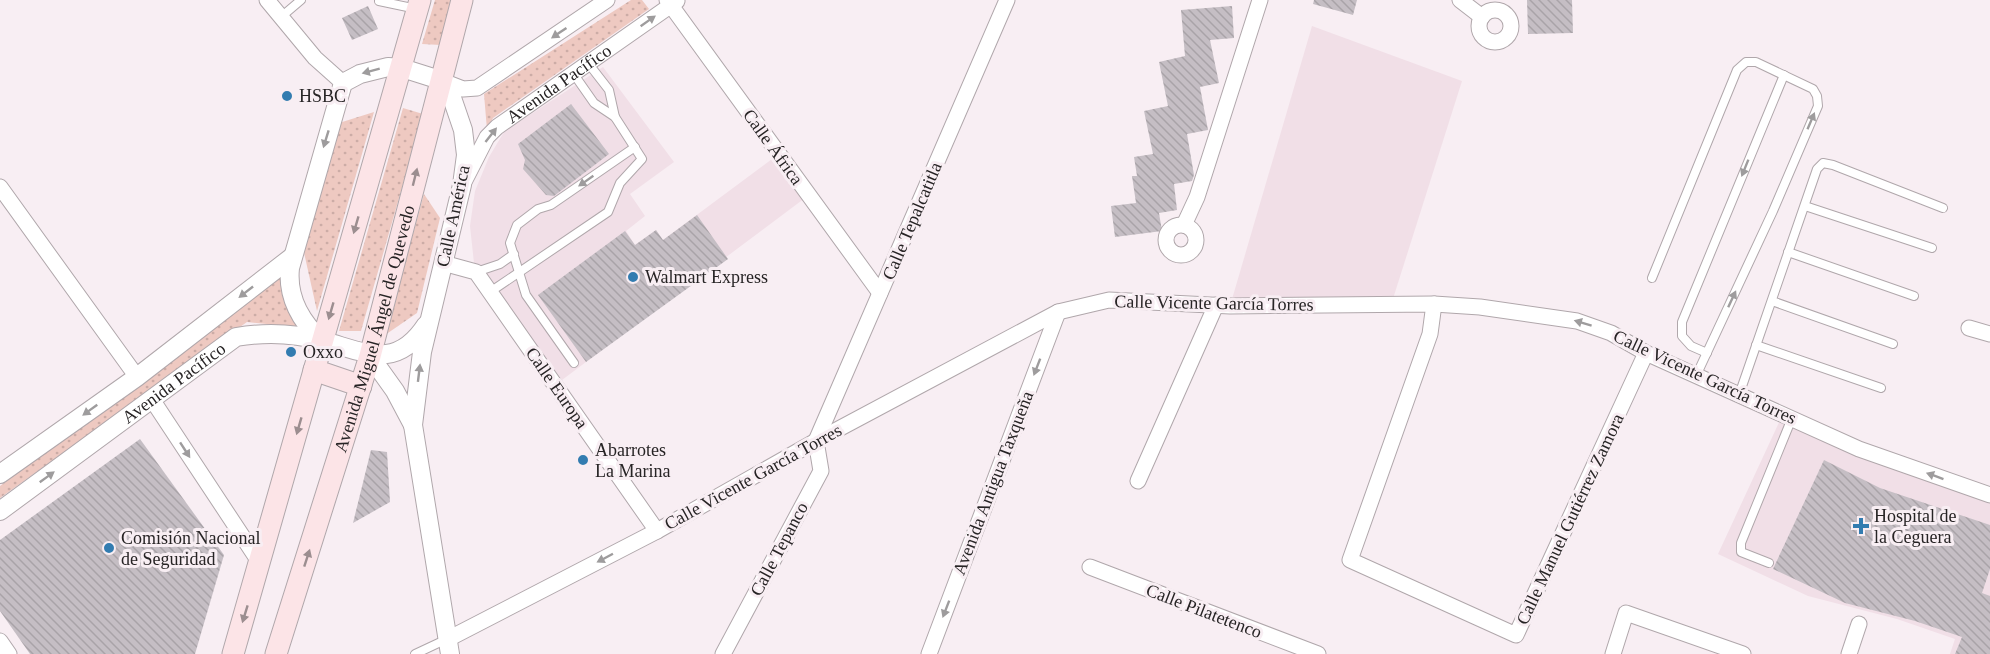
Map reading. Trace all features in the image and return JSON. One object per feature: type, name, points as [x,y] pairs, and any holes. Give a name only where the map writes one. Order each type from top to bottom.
[{"type":"main road","name":"Avenida Miguel Ángel de Quevedo","points":[[276,654],[370,356],[462,0]]},
{"type":"main road","points":[[233,654],[419,4]]},
{"type":"main road","points":[[314,370],[361,386]]},
{"type":"street","points":[[267,0],[315,58],[343,83]]},
{"type":"street","points":[[343,83],[374,70],[402,68],[464,88],[477,88],[607,0]]},
{"type":"street","points":[[1184,225],[1197,196],[1260,0]]},
{"type":"street","points":[[1460,0],[1482,17]]},
{"type":"street","name":"Avenida Pacífico","points":[[462,185],[487,137],[497,127],[672,2]]},
{"type":"street","name":"Calle África","points":[[672,2],[880,293]]},
{"type":"street","name":"Calle Tepalcatitla","points":[[816,441],[1000,4]]},
{"type":"street","name":"Calle América","points":[[440,80],[450,92],[463,130],[466,155],[462,185],[422,352],[413,425],[449,646]]},
{"type":"street","points":[[322,341],[310,329],[294,301],[289,277],[292,256],[343,83]]},
{"type":"street","points":[[0,187],[137,376]]},
{"type":"street","name":"Avenida Pacífico","points":[[0,474],[137,376],[292,256]]},
{"type":"street","points":[[443,263],[476,272]]},
{"type":"street","name":"Calle Europa","points":[[476,272],[657,531]]},
{"type":"street","name":"Calle Vicente García Torres","points":[[449,646],[816,441],[1058,312],[1109,300],[1216,305],[1434,304],[1480,307],[1577,321],[1611,333],[1696,376],[1859,448],[1990,495]]},
{"type":"street","name":"Calle Manuel Gutiérrez Zamora","points":[[1434,304],[1430,334],[1350,560],[1516,635],[1646,352]]},
{"type":"street","points":[[1138,481],[1216,305]]},
{"type":"street","name":"Avenida Antigua Taxqueña","points":[[929,654],[1058,312]]},
{"type":"street","name":"Calle América","points":[[413,425],[395,391],[370,356],[391,353],[404,347],[420,334],[429,321]]},
{"type":"street","points":[[1969,327],[1990,334]]},
{"type":"street","name":"Avenida Pacífico","points":[[0,511],[153,401],[236,337],[258,333],[322,341],[370,356]]},
{"type":"street","points":[[153,401],[260,563]]},
{"type":"street","name":"Calle Tepanco","points":[[723,654],[821,471],[816,441]]},
{"type":"street","name":"Calle Pilatetenco","points":[[1090,567],[1318,654]]},
{"type":"street","points":[[1613,654],[1626,613],[1743,654]]},
{"type":"street","points":[[1849,654],[1859,624]]},
{"type":"street","points":[[0,641],[9,654]]},
{"type":"lane","points":[[281,17],[301,0]]},
{"type":"lane","points":[[379,1],[419,4]]},
{"type":"lane","points":[[1652,278],[1737,70],[1746,62],[1756,62],[1813,89],[1817,96],[1818,106],[1773,211],[1696,376]]},
{"type":"lane","points":[[490,292],[608,212],[620,183],[642,159],[615,117],[609,90],[588,63]]},
{"type":"lane","points":[[573,73],[594,103],[615,117]]},
{"type":"lane","points":[[1707,352],[1691,346],[1682,336],[1682,322],[1784,75]]},
{"type":"lane","points":[[574,363],[526,295],[510,243],[517,225],[538,209],[551,205],[634,147]]},
{"type":"lane","points":[[1739,395],[1817,169],[1823,164],[1833,165],[1943,208]]},
{"type":"lane","points":[[1805,206],[1932,248]]},
{"type":"lane","points":[[1788,252],[1914,296]]},
{"type":"lane","points":[[476,272],[500,264],[514,254]]},
{"type":"lane","points":[[1772,301],[1893,344]]},
{"type":"lane","points":[[1756,345],[1881,388]]},
{"type":"lane","points":[[1769,563],[1741,552],[1741,543],[1792,418]]},
{"type":"lane","name":"Calle Vicente García Torres","points":[[416,654],[449,646]]},
{"type":"shaded area","points":[[435,0],[453,0],[441,45],[422,44]]},
{"type":"shaded area","points":[[631,0],[642,0],[649,9],[493,118],[487,130],[484,94]]},
{"type":"shaded area","points":[[1312,26],[1462,81],[1391,305],[1230,306]]},
{"type":"shaded area","points":[[603,67],[674,162],[630,194],[645,216],[626,231],[635,245],[656,230],[663,240],[776,156],[805,198],[562,380],[474,263],[470,226],[475,191],[489,157],[504,132]]},
{"type":"shaded area","points":[[403,108],[423,114],[361,331],[339,331]]},
{"type":"shaded area","points":[[374,112],[317,311],[303,248],[339,123]]},
{"type":"shaded area","points":[[424,194],[440,218],[417,313],[385,335]]},
{"type":"shaded area","points":[[281,277],[297,327],[247,322],[0,498],[0,486]]},
{"type":"shaded area","name":"Hospital de la Ceguera","points":[[1782,416],[1990,498],[1990,654],[1950,654],[1955,639],[1897,619],[1808,596],[1718,554]]},
{"type":"building","points":[[1314,0],[1357,0],[1353,15],[1313,4]]},
{"type":"building","points":[[1527,0],[1572,0],[1573,33],[1528,34]]},
{"type":"building","points":[[368,6],[378,29],[352,40],[342,18]]},
{"type":"building","points":[[1232,6],[1234,38],[1210,40],[1219,83],[1200,87],[1208,130],[1187,134],[1194,175],[1192,181],[1174,184],[1177,210],[1159,213],[1162,231],[1115,237],[1111,206],[1136,203],[1132,176],[1137,176],[1134,157],[1153,154],[1144,111],[1168,106],[1159,62],[1185,56],[1181,10]]},
{"type":"building","points":[[571,104],[609,154],[554,196],[546,195],[523,169],[525,160],[518,144]]},
{"type":"building","name":"Walmart Express","points":[[697,215],[728,259],[586,362],[538,295],[625,231],[635,245],[656,230],[663,240]]},
{"type":"building","name":"Comisión Nacional de Seguridad","points":[[140,439],[224,555],[195,654],[30,654],[0,611],[0,540]]},
{"type":"building","points":[[371,450],[387,452],[390,502],[353,523]]},
{"type":"building","name":"Hospital de la Ceguera","points":[[1824,460],[1880,488],[1990,525],[1990,569],[1982,593],[1990,596],[1990,654],[1955,654],[1962,637],[1915,621],[1845,603],[1773,569]]},
{"type":"place","name":"HSBC","points":[[287,96]]},
{"type":"place","name":"Walmart Express","points":[[633,277]]},
{"type":"place","name":"Oxxo","points":[[291,352]]},
{"type":"place","name":"Abarrotes La Marina","points":[[583,460]]},
{"type":"place","name":"Hospital de la Ceguera","points":[[1861,526]]},
{"type":"place","name":"Comisión Nacional de Seguridad","points":[[109,548]]}]
